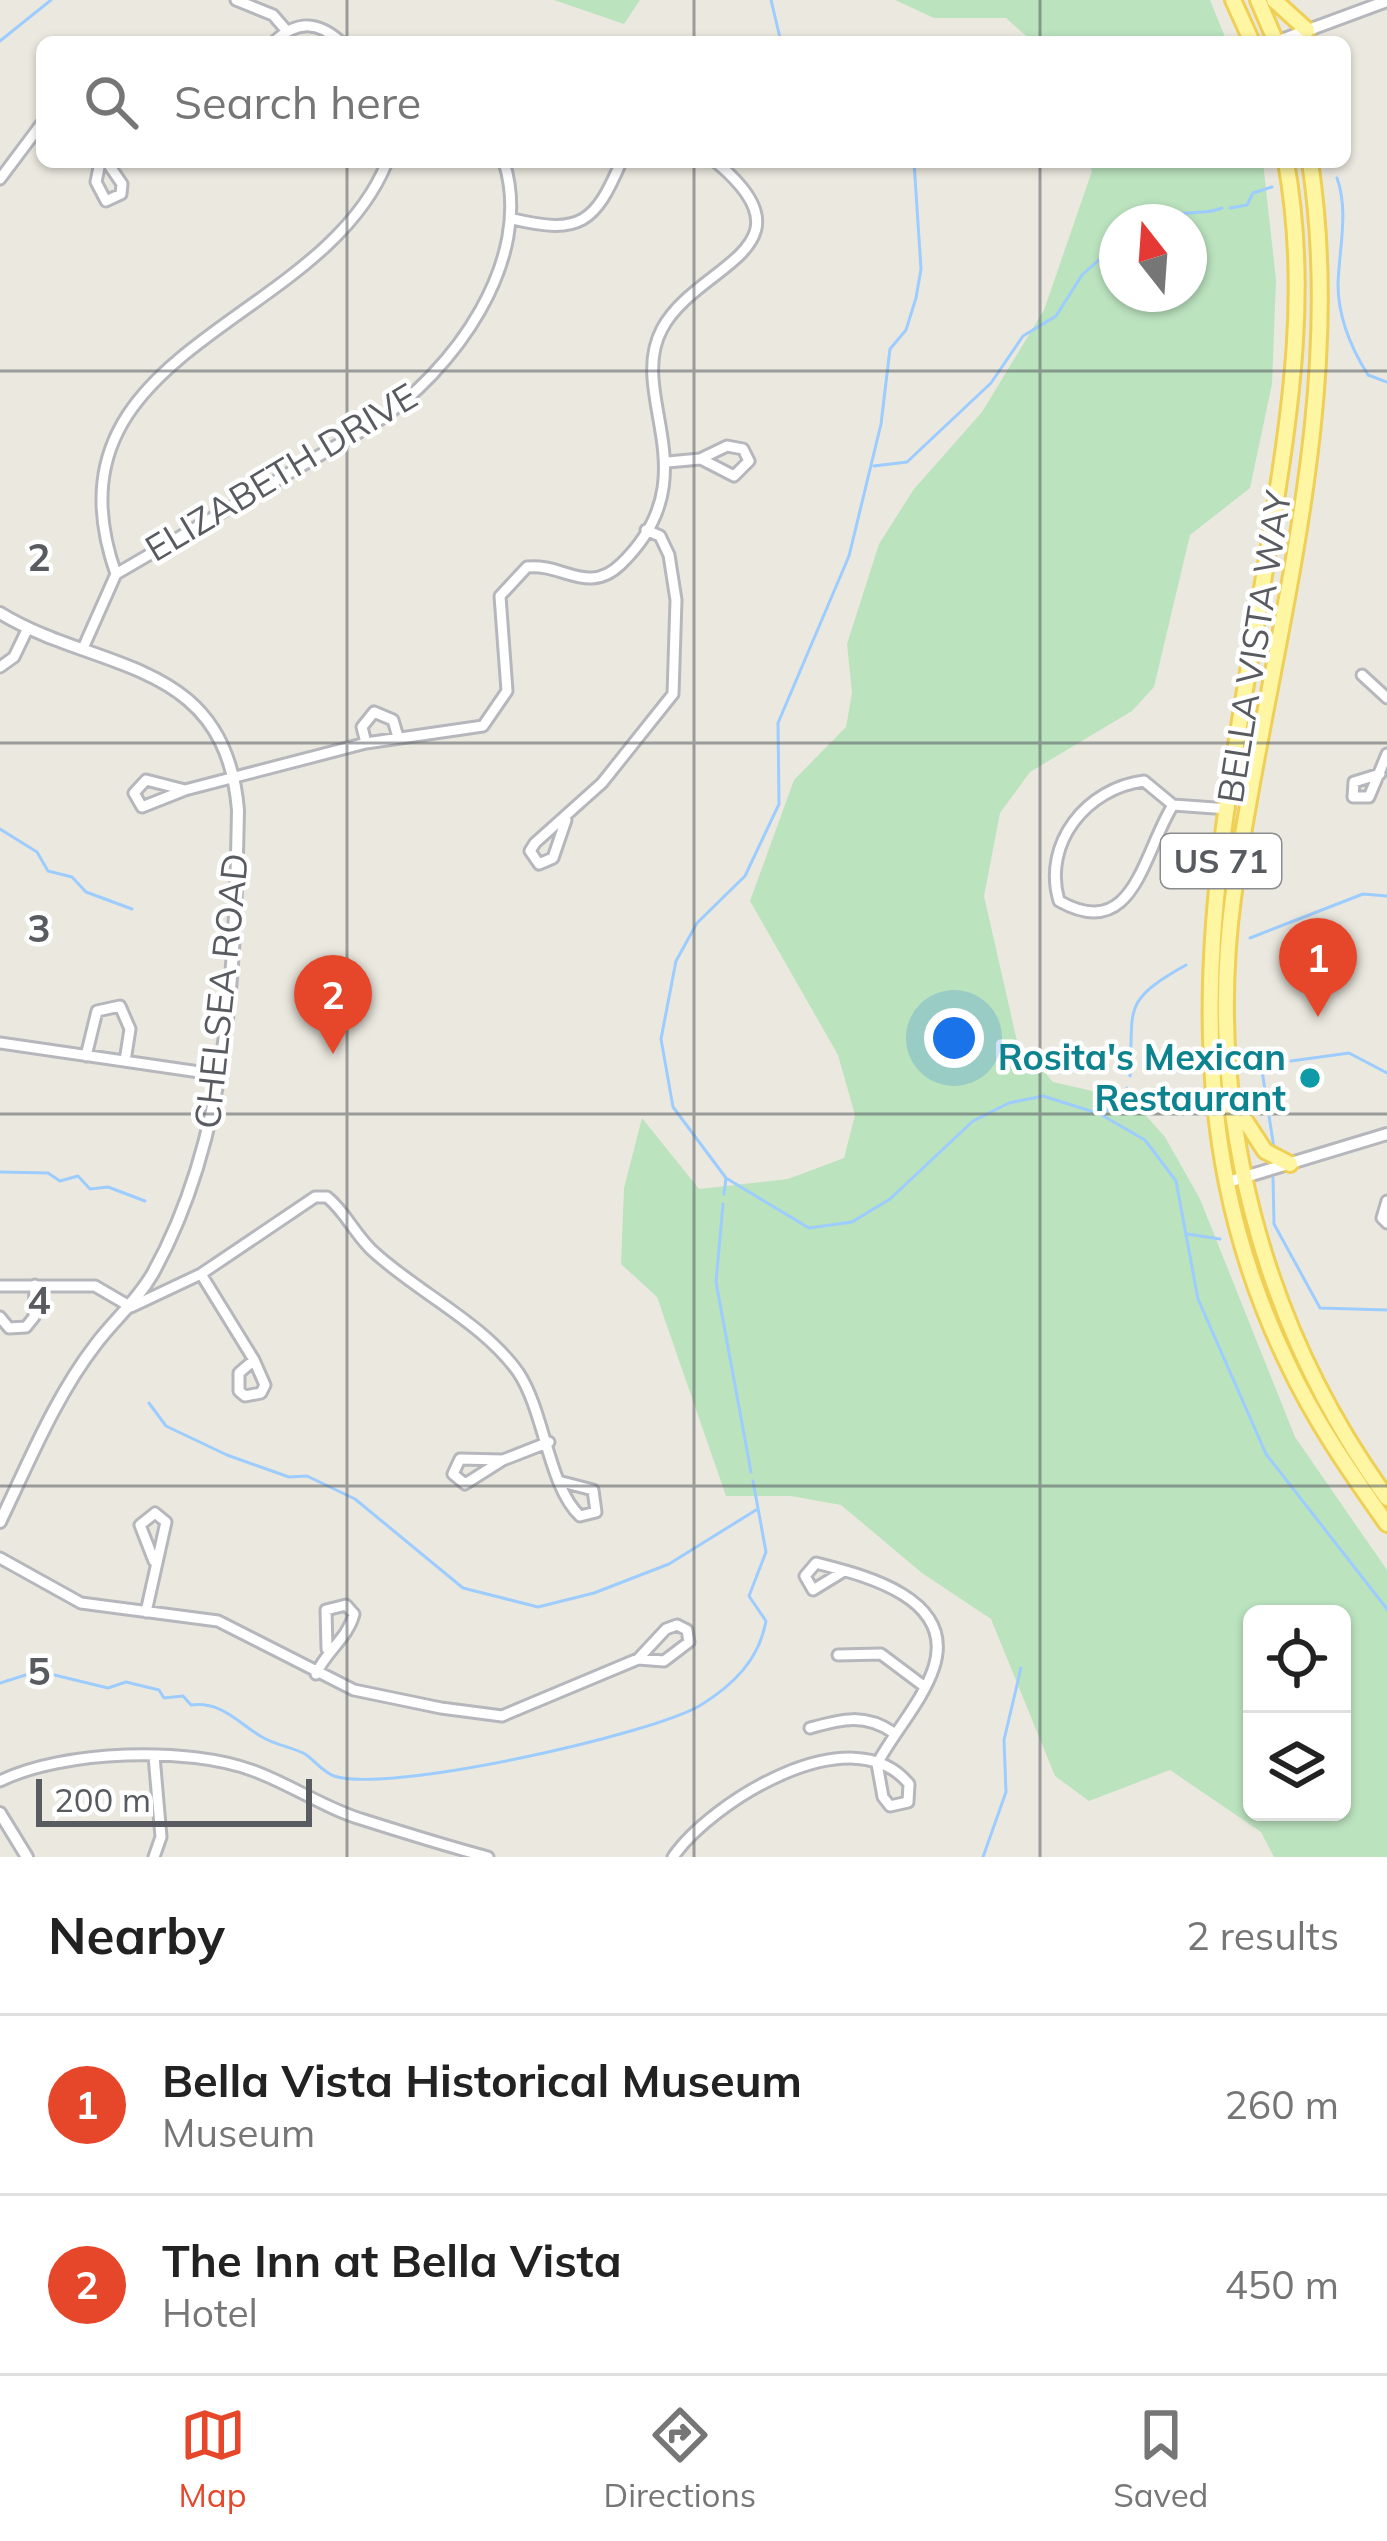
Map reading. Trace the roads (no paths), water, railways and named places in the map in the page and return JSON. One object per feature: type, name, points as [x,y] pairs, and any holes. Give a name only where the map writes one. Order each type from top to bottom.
[{"type":"main road","points":[[1233,0],[1249,36]]},
{"type":"main road","points":[[1258,0],[1273,36]]},
{"type":"main road","points":[[1274,0],[1307,30]]},
{"type":"main road","name":"BELLA VISTA WAY","points":[[1287,168],[1299,260],[1295,380],[1229,809],[1207,989],[1211,1095],[1226,1183],[1256,1288],[1288,1364],[1387,1524]]},
{"type":"main road","name":"BELLA VISTA WAY","points":[[1311,168],[1323,286],[1321,355],[1277,657],[1233,899],[1227,1004],[1232,1100],[1258,1240],[1299,1348],[1345,1437],[1387,1498]]},
{"type":"main road","points":[[1232,1100],[1265,1151],[1290,1164]]},
{"type":"street","points":[[236,0],[273,15],[286,30]]},
{"type":"street","points":[[1292,36],[1387,1]]},
{"type":"street","points":[[280,36],[304,24],[325,28],[334,36]]},
{"type":"street","points":[[0,179],[36,131]]},
{"type":"street","points":[[116,574],[102,532],[106,473],[111,448],[138,396],[193,344],[330,244],[357,218],[384,168]]},
{"type":"street","name":"ELIZABETH DRIVE","points":[[84,646],[116,574],[410,400],[458,343],[485,300],[513,219],[505,168]]},
{"type":"street","points":[[513,219],[575,226],[600,205],[618,168]]},
{"type":"street","points":[[185,790],[146,780],[134,793],[142,807],[185,790],[366,743],[483,726],[498,710],[508,678],[498,619],[500,596],[513,576],[542,566],[579,580],[595,580],[621,564],[646,530],[668,462],[655,375],[662,329],[680,307],[748,250],[755,230],[742,184],[723,168]]},
{"type":"street","points":[[668,462],[700,459],[727,446],[742,449],[749,461],[734,476],[700,459]]},
{"type":"street","points":[[566,820],[554,858],[538,864],[530,851],[535,843],[566,820],[673,694],[678,665],[674,576],[660,536],[646,530]]},
{"type":"street","name":"CHELSEA ROAD","points":[[0,613],[27,630],[84,646],[165,681],[220,743],[235,778],[237,851],[220,1075],[201,1160],[187,1198],[131,1306],[95,1345],[39,1440],[0,1522]]},
{"type":"street","points":[[0,667],[14,657],[27,630]]},
{"type":"street","points":[[1362,675],[1387,698]]},
{"type":"street","points":[[366,743],[362,727],[374,712],[393,720],[398,736]]},
{"type":"street","points":[[1380,774],[1387,754]]},
{"type":"street","points":[[1173,805],[1130,899],[1104,912],[1082,914],[1058,901],[1052,879],[1056,850],[1085,806],[1115,785],[1144,782],[1173,805],[1229,809]]},
{"type":"street","points":[[86,1056],[97,1011],[112,1004],[120,1006],[130,1029],[125,1060]]},
{"type":"street","points":[[0,1043],[220,1075]]},
{"type":"street","points":[[1226,1183],[1387,1134]]},
{"type":"street","points":[[0,1286],[95,1286],[131,1306],[201,1274],[300,1206],[327,1197],[376,1255],[499,1351],[519,1373],[562,1482]]},
{"type":"street","points":[[1387,1201],[1382,1218],[1387,1223]]},
{"type":"street","points":[[201,1274],[254,1360]]},
{"type":"street","points":[[0,1317],[8,1328],[26,1327],[34,1317],[35,1286]]},
{"type":"street","points":[[503,1460],[460,1459],[453,1474],[472,1482],[503,1460],[549,1442]]},
{"type":"street","points":[[146,1612],[166,1522],[155,1513],[140,1525],[154,1561]]},
{"type":"street","points":[[0,1558],[81,1603],[218,1622],[316,1673],[388,1698],[502,1716],[638,1659],[666,1629],[677,1625],[687,1630],[689,1642],[664,1661],[638,1659]]},
{"type":"street","points":[[673,1857],[706,1818],[776,1778],[835,1756],[877,1764],[893,1768],[909,1784],[908,1802],[890,1806],[883,1797],[877,1764],[936,1662],[925,1613],[912,1598],[844,1571]]},
{"type":"street","points":[[316,1673],[327,1649],[352,1624],[354,1615],[346,1605],[326,1610],[327,1649]]},
{"type":"street","points":[[838,1655],[881,1654],[925,1687]]},
{"type":"street","points":[[810,1728],[849,1718],[877,1721],[894,1733]]},
{"type":"street","points":[[154,1756],[159,1843],[154,1857]]},
{"type":"street","points":[[0,1781],[53,1762],[154,1756],[251,1769],[363,1820],[488,1857]]},
{"type":"street","points":[[0,1813],[27,1857]]},
{"type":"street","points":[[159,1843],[169,1857]]},
{"type":"waterway","points":[[0,41],[51,0]]},
{"type":"waterway","points":[[771,0],[780,36]]},
{"type":"waterway","points":[[914,168],[921,269],[916,298],[906,330],[890,349],[881,424],[849,556],[778,723],[779,804],[745,876],[697,923],[676,961],[661,1039],[673,1107],[726,1178],[809,1228],[852,1222],[890,1199],[973,1121],[1009,1103],[1043,1096],[1100,1114],[1145,1140],[1176,1181],[1198,1299],[1266,1454],[1387,1609]]},
{"type":"waterway","points":[[1337,178],[1342,204],[1338,284],[1343,321],[1368,375],[1387,382]]},
{"type":"waterway","points":[[1230,208],[1247,205],[1253,193],[1272,187]]},
{"type":"waterway","points":[[1207,212],[1222,208]]},
{"type":"waterway","points":[[874,466],[907,462],[991,383],[1023,336],[1056,316],[1082,275],[1099,260]]},
{"type":"waterway","points":[[0,829],[37,852],[48,871],[72,877],[86,892],[132,909]]},
{"type":"waterway","points":[[1250,938],[1363,894],[1387,896]]},
{"type":"waterway","points":[[1130,1076],[1132,1021],[1140,998],[1186,965]]},
{"type":"waterway","points":[[1291,1061],[1349,1053],[1387,1073]]},
{"type":"waterway","points":[[1274,1148],[1262,1071],[1276,1064]]},
{"type":"waterway","points":[[1100,1114],[1120,1104],[1127,1088]]},
{"type":"waterway","points":[[0,1172],[48,1173],[60,1181],[78,1176],[90,1189],[108,1187],[145,1201]]},
{"type":"waterway","points":[[724,1194],[726,1178]]},
{"type":"waterway","points":[[1273,1178],[1274,1224],[1320,1308],[1387,1310]]},
{"type":"waterway","points":[[723,1204],[716,1282],[751,1472]]},
{"type":"waterway","points":[[1187,1234],[1220,1239]]},
{"type":"waterway","points":[[149,1403],[166,1426],[227,1455],[289,1477],[307,1476],[355,1499],[463,1588],[538,1607],[594,1593],[669,1564],[756,1510]]},
{"type":"waterway","points":[[0,1683],[38,1671],[108,1688],[126,1682],[159,1690],[164,1698],[183,1696],[191,1705],[212,1706],[267,1740],[305,1754],[334,1776],[363,1779],[460,1769],[630,1731],[701,1705],[734,1680],[757,1648],[766,1621],[749,1596],[766,1552],[753,1481]]},
{"type":"waterway","points":[[983,1857],[1006,1792],[1004,1740],[1021,1668]]},
{"type":"place","name":"Bella Vista Historical Museum","points":[[1318,1017]]},
{"type":"place","name":"The Inn at Bella Vista","points":[[333,1054]]},
{"type":"place","name":"Rosita's Mexican Restaurant","points":[[1310,1078]]}]
